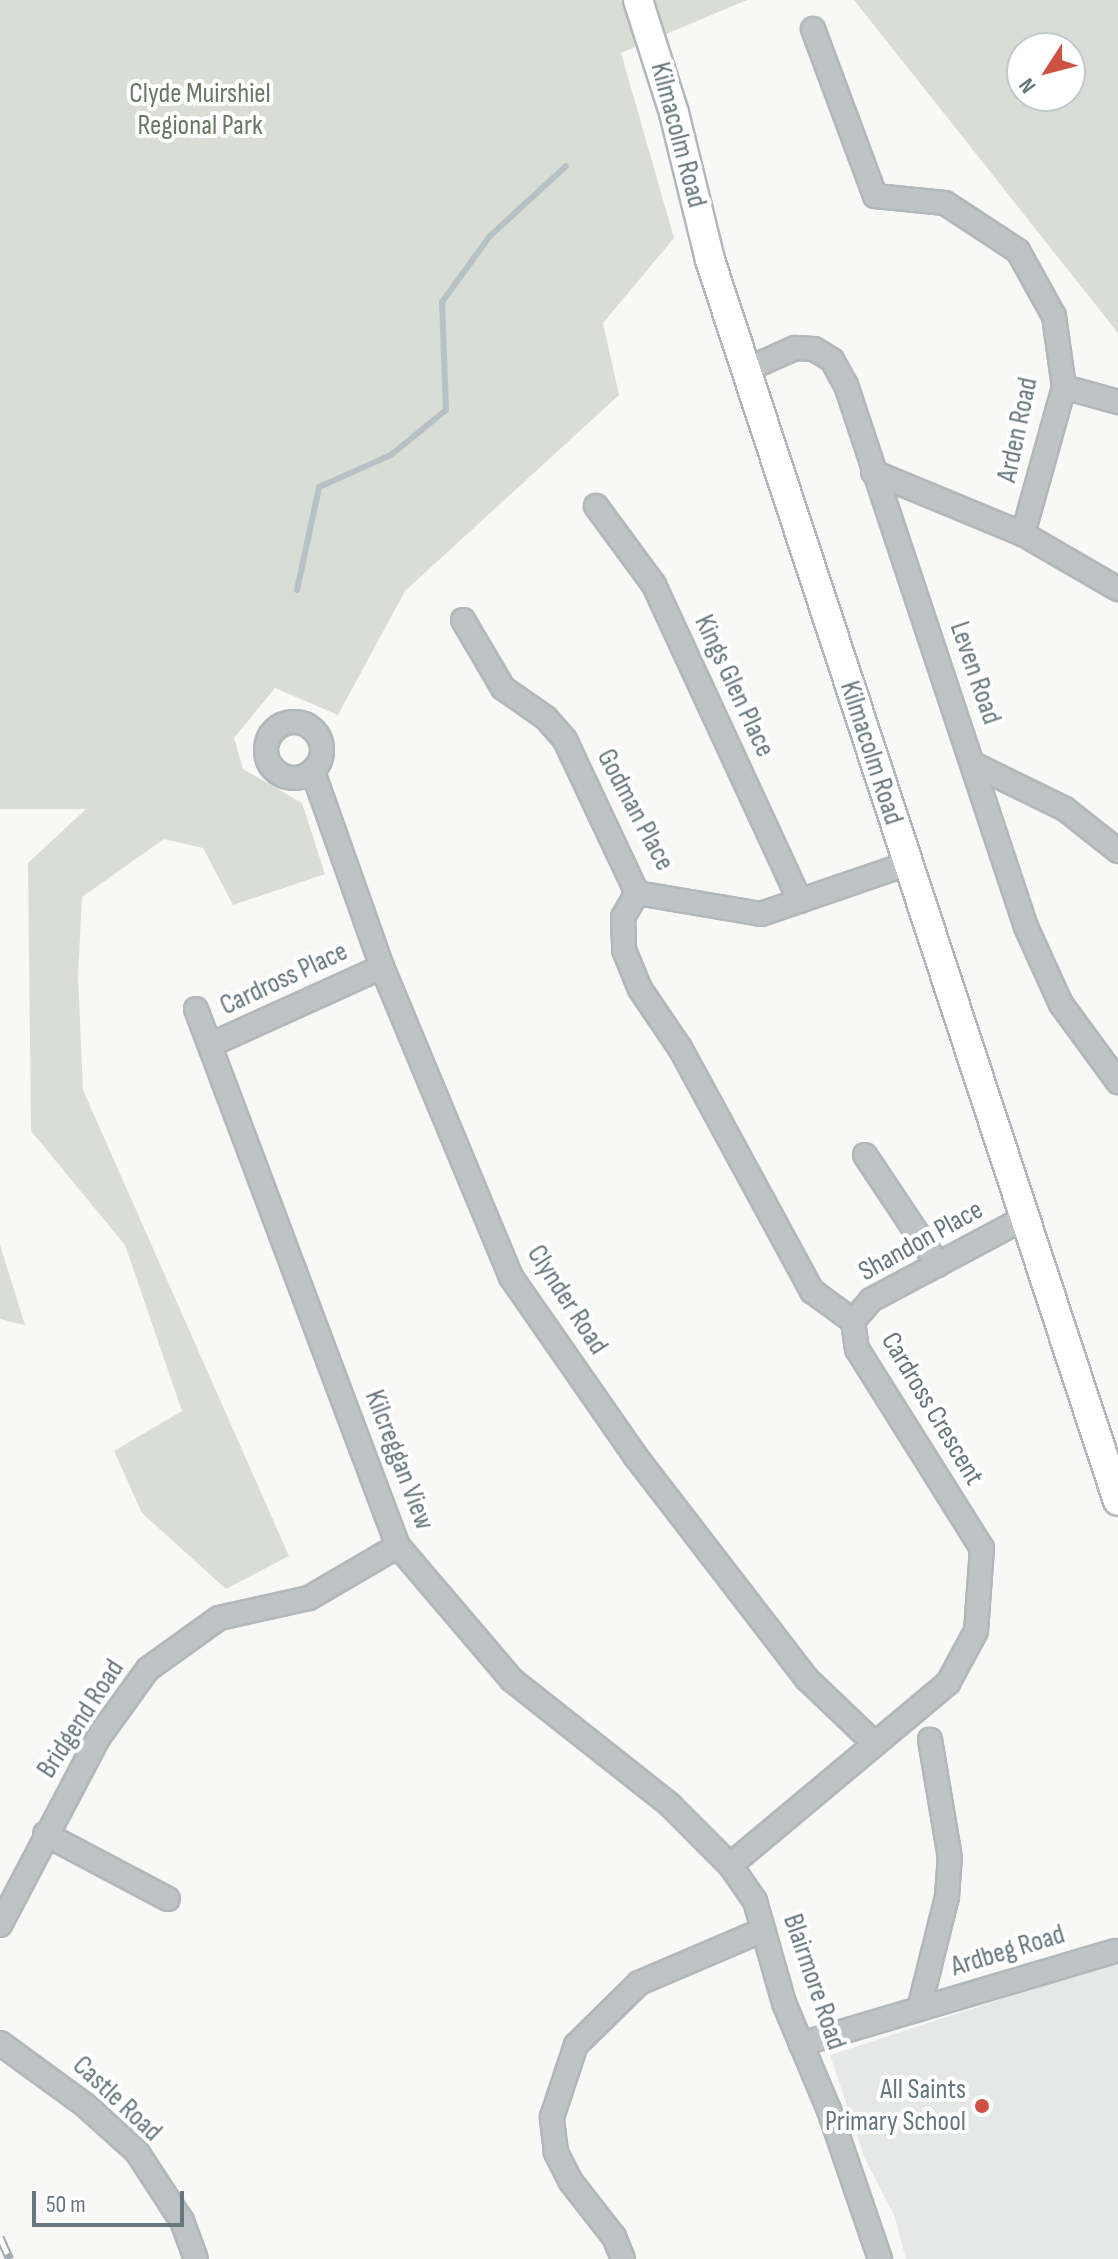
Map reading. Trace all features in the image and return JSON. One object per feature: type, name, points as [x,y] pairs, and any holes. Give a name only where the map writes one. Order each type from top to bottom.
[{"type":"main road","name":"Kilmacolm Road","points":[[638,0],[746,370],[1118,1501]]},
{"type":"street","name":"Arden Road","points":[[813,29],[875,196],[945,203],[1018,251],[1054,316],[1064,387],[1023,534]]},
{"type":"street","name":"Leven Road","points":[[746,370],[795,348],[814,349],[832,360],[846,385],[1042,964],[1061,1004],[1118,1082]]},
{"type":"street","points":[[1064,387],[1118,402]]},
{"type":"street","points":[[873,472],[1023,534],[1118,589]]},
{"type":"street","name":"Kings Glen Place","points":[[596,506],[654,585],[800,901]]},
{"type":"street","name":"Godman Place","points":[[463,620],[503,688],[546,718],[565,740],[637,893],[747,914],[800,901],[907,864]]},
{"type":"street","points":[[975,765],[1065,809],[1118,851]]},
{"type":"street","name":"Clynder Road","points":[[313,772],[382,967],[511,1277],[636,1457],[807,1679],[875,1744]]},
{"type":"street","name":"Cardross Crescent","points":[[637,893],[623,917],[624,950],[640,989],[680,1048],[812,1291],[853,1321],[857,1349],[982,1548],[976,1631],[948,1683],[730,1865]]},
{"type":"street","name":"Cardross Place","points":[[210,1045],[382,967]]},
{"type":"street","name":"Kilcreggan View","points":[[196,1009],[398,1546],[512,1680],[670,1805],[730,1865]]},
{"type":"street","points":[[865,1155],[938,1265]]},
{"type":"street","name":"Shandon Place","points":[[853,1321],[871,1300],[1023,1219]]},
{"type":"street","name":"Bridgend Road","points":[[0,1925],[98,1738],[148,1669],[219,1618],[309,1598],[398,1546]]},
{"type":"street","name":"Ardbeg Road","points":[[919,2009],[947,1897],[950,1858],[930,1740]]},
{"type":"street","points":[[45,1834],[168,1899]]},
{"type":"street","name":"Blairmore Road","points":[[730,1865],[755,1901],[801,2044],[880,2259]]},
{"type":"street","points":[[623,2259],[614,2237],[571,2182],[556,2152],[552,2117],[576,2045],[639,1983],[763,1930]]},
{"type":"street","name":"Ardbeg Road","points":[[801,2044],[1114,1951]]},
{"type":"street","name":"Castle Road","points":[[0,2043],[85,2105],[137,2152],[182,2221],[196,2259]]},
{"type":"shaded area","name":"All Saints Primary School","points":[[1118,1961],[1118,2259],[906,2259],[894,2215],[864,2157],[830,2055]]},
{"type":"green space","name":"Clyde Muirshiel Regional Park","points":[[0,0],[747,0],[621,53],[674,238],[603,323],[619,395],[405,591],[338,715],[275,688],[234,738],[243,769],[302,803],[325,874],[233,905],[203,848],[164,839],[82,897],[78,976],[83,1090],[289,1556],[226,1589],[142,1513],[114,1451],[182,1411],[125,1245],[31,1131],[28,863],[86,809],[0,809]]},
{"type":"green space","points":[[854,0],[1118,0],[1118,333]]},
{"type":"green space","points":[[0,1245],[25,1325],[0,1319]]},
{"type":"waterway","points":[[297,590],[319,487],[391,455],[446,410],[442,302],[490,236],[566,166]]},
{"type":"railway","points":[[0,2237],[10,2259]]},
{"type":"place","name":"All Saints Primary School","points":[[982,2106]]}]
